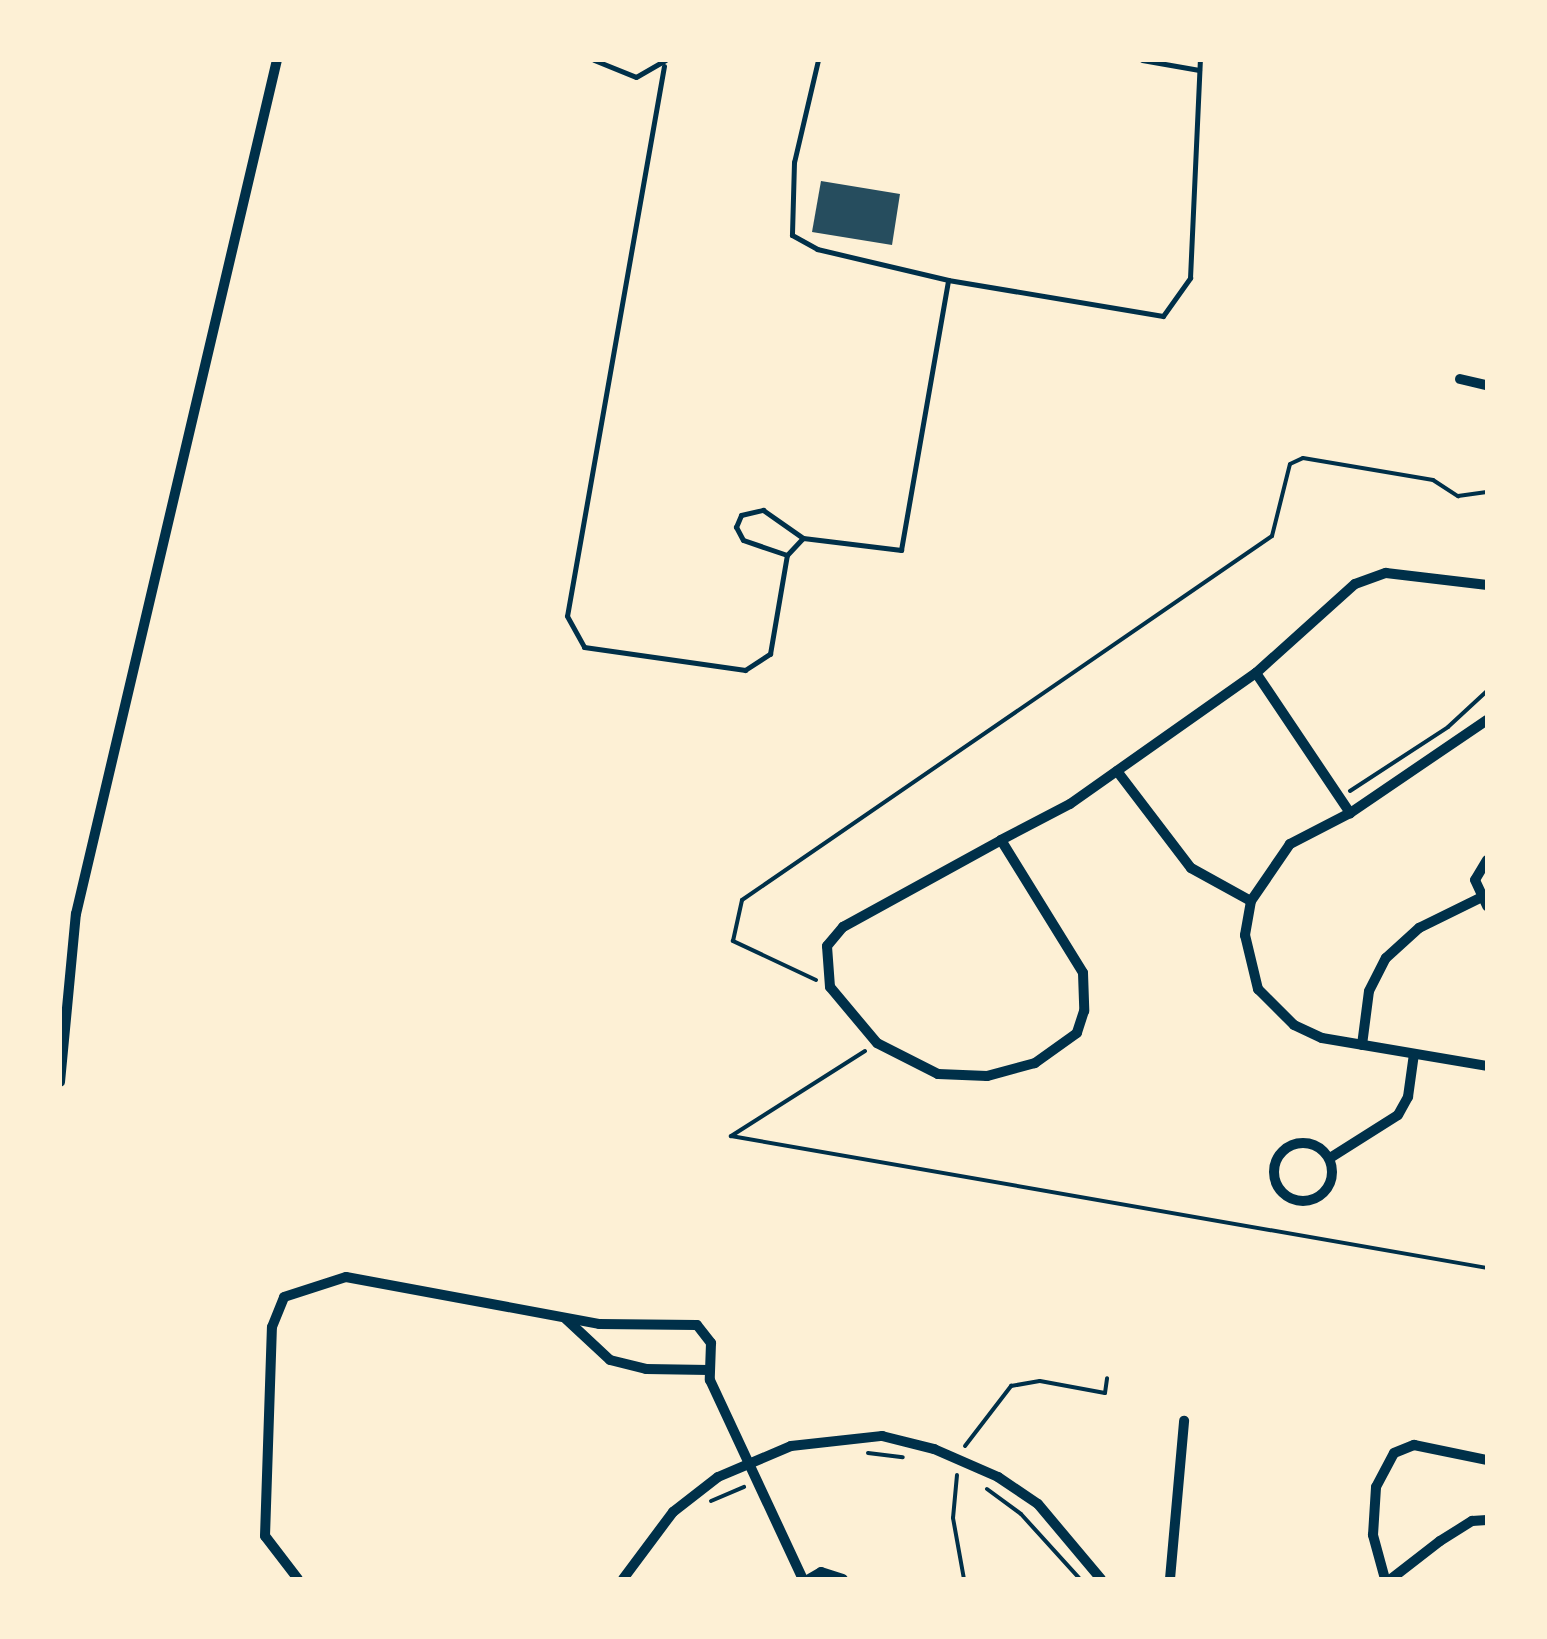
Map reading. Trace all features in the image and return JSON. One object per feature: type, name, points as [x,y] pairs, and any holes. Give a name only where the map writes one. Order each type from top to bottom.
[{"type":"street","points":[[60,1082],[76,914],[277,60]]},
{"type":"street","points":[[1460,379],[1487,385]]},
{"type":"street","points":[[1001,840],[1083,973],[1084,1011],[1077,1033],[1035,1063],[986,1076],[938,1074],[877,1043],[830,986],[828,946],[843,927],[1117,771],[1256,673],[1355,584],[1370,578],[1434,574],[1487,584]]},
{"type":"street","points":[[1256,673],[1350,813]]},
{"type":"street","points":[[1487,720],[1350,813],[1290,844],[1251,901],[1248,966],[1272,1010],[1322,1038],[1487,1066]]},
{"type":"street","points":[[1117,771],[1191,868],[1251,901]]},
{"type":"street","points":[[1362,1045],[1369,991],[1386,958],[1419,928],[1484,902],[1475,880],[1487,860]]},
{"type":"street","points":[[1330,1158],[1398,1115],[1408,1097],[1414,1054]]},
{"type":"street","points":[[1315,1144],[1330,1158],[1332,1177],[1324,1191],[1296,1202],[1280,1194],[1274,1177],[1285,1147],[1315,1144]]},
{"type":"street","points":[[298,1579],[275,1554],[264,1524],[268,1359],[284,1296],[346,1277],[565,1318],[697,1325],[711,1343],[709,1370],[806,1579],[820,1572],[843,1579]]},
{"type":"street","points":[[565,1318],[610,1360],[646,1369],[709,1370]]},
{"type":"street","points":[[1170,1579],[1184,1421]]},
{"type":"street","points":[[623,1579],[673,1512],[749,1463],[791,1446],[882,1436],[960,1460],[1038,1504],[1102,1579]]},
{"type":"street","points":[[1487,1460],[1414,1446],[1394,1453],[1376,1487],[1373,1534],[1388,1579],[1440,1540],[1472,1521],[1487,1520]]},
{"type":"lane","points":[[594,60],[636,77],[665,63]]},
{"type":"lane","points":[[818,60],[794,162],[792,235],[817,249],[948,280],[1163,316],[1190,278],[1200,60]]},
{"type":"lane","points":[[1142,60],[1199,70]]},
{"type":"lane","points":[[665,63],[566,616],[584,647],[745,670],[770,654],[786,555],[803,538]]},
{"type":"lane","points":[[786,555],[743,540],[736,527],[741,514],[763,510],[803,538],[901,550],[948,280]]},
{"type":"path","points":[[830,986],[733,941],[742,900],[1272,536],[1290,464],[1304,458],[1433,480],[1458,496],[1487,492]]},
{"type":"path","points":[[1340,797],[1448,727],[1487,691]]},
{"type":"path","points":[[877,1043],[732,1136],[1487,1268]]},
{"type":"path","points":[[960,1460],[983,1415],[1010,1386],[1040,1381],[1105,1392],[1107,1378]]},
{"type":"path","points":[[864,1452],[917,1459]]},
{"type":"path","points":[[944,1470],[1021,1514],[1080,1579]]},
{"type":"path","points":[[957,1475],[952,1518],[964,1579]]},
{"type":"path","points":[[706,1502],[758,1482]]},
{"type":"building","points":[[821,181],[900,194],[892,245],[812,232]]}]
